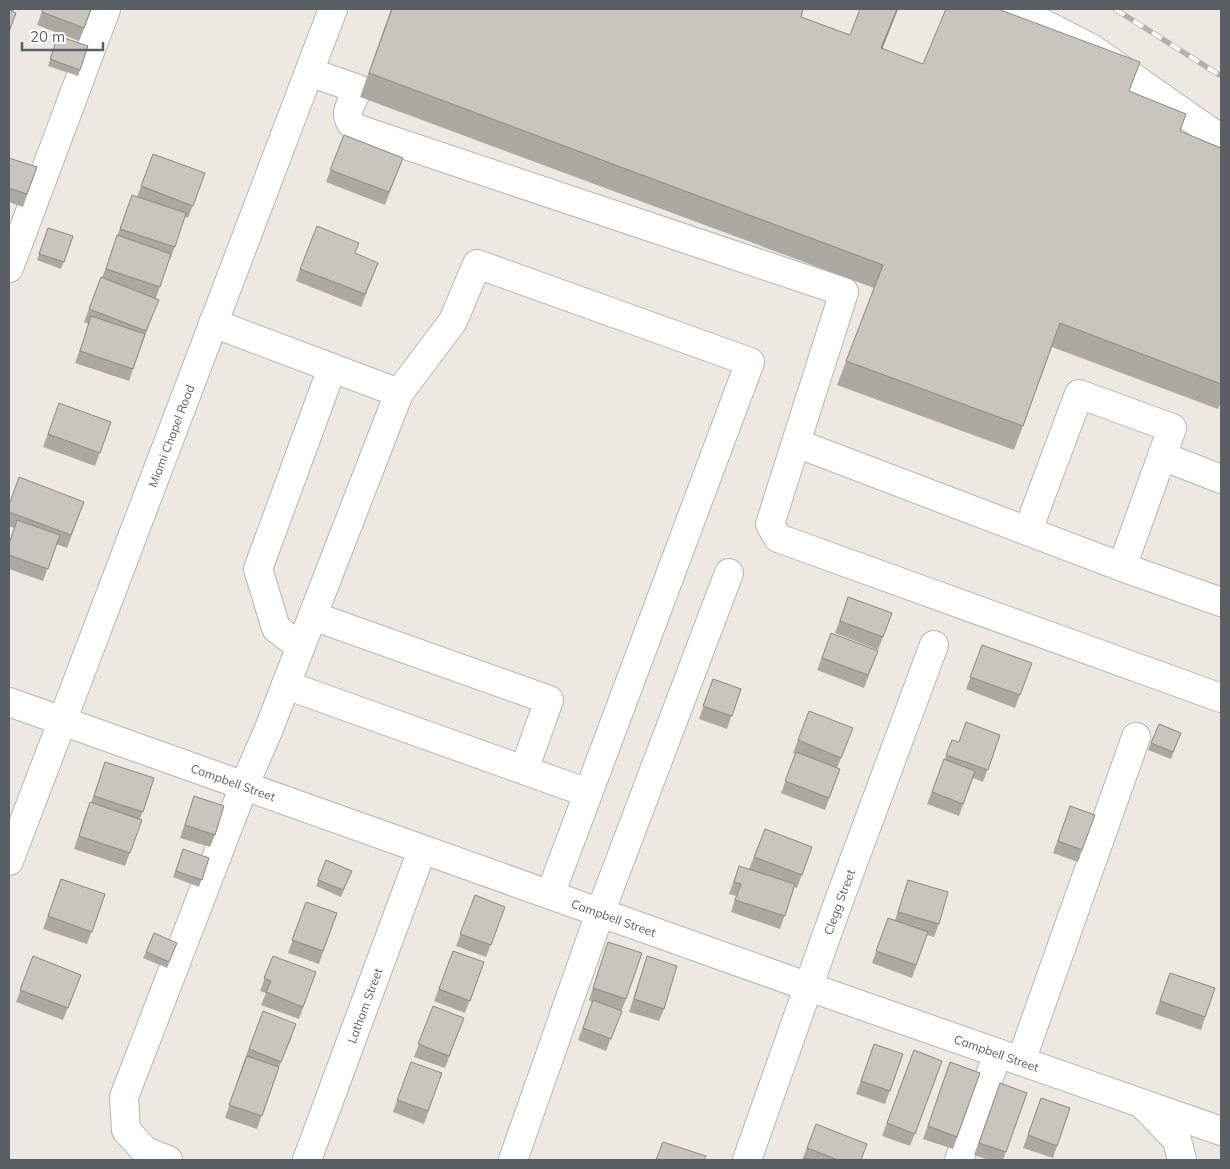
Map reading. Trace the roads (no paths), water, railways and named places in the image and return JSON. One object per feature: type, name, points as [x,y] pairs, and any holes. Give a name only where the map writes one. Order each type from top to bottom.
[{"type":"street","points":[[9,268],[106,9]]},
{"type":"street","name":"Miami Chapel Road","points":[[9,861],[333,9]]},
{"type":"street","points":[[1015,9],[1091,48],[1221,139]]},
{"type":"street","points":[[309,72],[358,89],[347,114],[348,122],[355,128],[844,292],[770,524],[778,538],[1221,698]]},
{"type":"street","points":[[168,1160],[145,1151],[126,1130],[124,1097],[399,393],[453,321],[477,264],[750,362],[550,895]]},
{"type":"street","points":[[213,323],[399,393]]},
{"type":"street","points":[[300,647],[276,628],[258,569],[332,368]]},
{"type":"street","points":[[1028,530],[1079,394],[1172,428],[1122,567]]},
{"type":"street","points":[[796,443],[1122,567],[1221,602]]},
{"type":"street","points":[[1162,456],[1221,479]]},
{"type":"street","points":[[513,1160],[600,913],[729,573]]},
{"type":"street","points":[[313,616],[549,700],[524,770]]},
{"type":"street","name":"Clegg Street","points":[[747,1160],[837,906],[934,645]]},
{"type":"street","points":[[286,685],[588,793]]},
{"type":"street","name":"Campbell Street","points":[[9,702],[809,987],[1221,1131]]},
{"type":"street","points":[[958,1160],[1009,1057],[1136,737]]},
{"type":"street","name":"Latham Street","points":[[307,1160],[422,850]]},
{"type":"street","points":[[1140,1103],[1177,1140],[1182,1160]]},
{"type":"railway","points":[[1115,9],[1221,76]]}]
